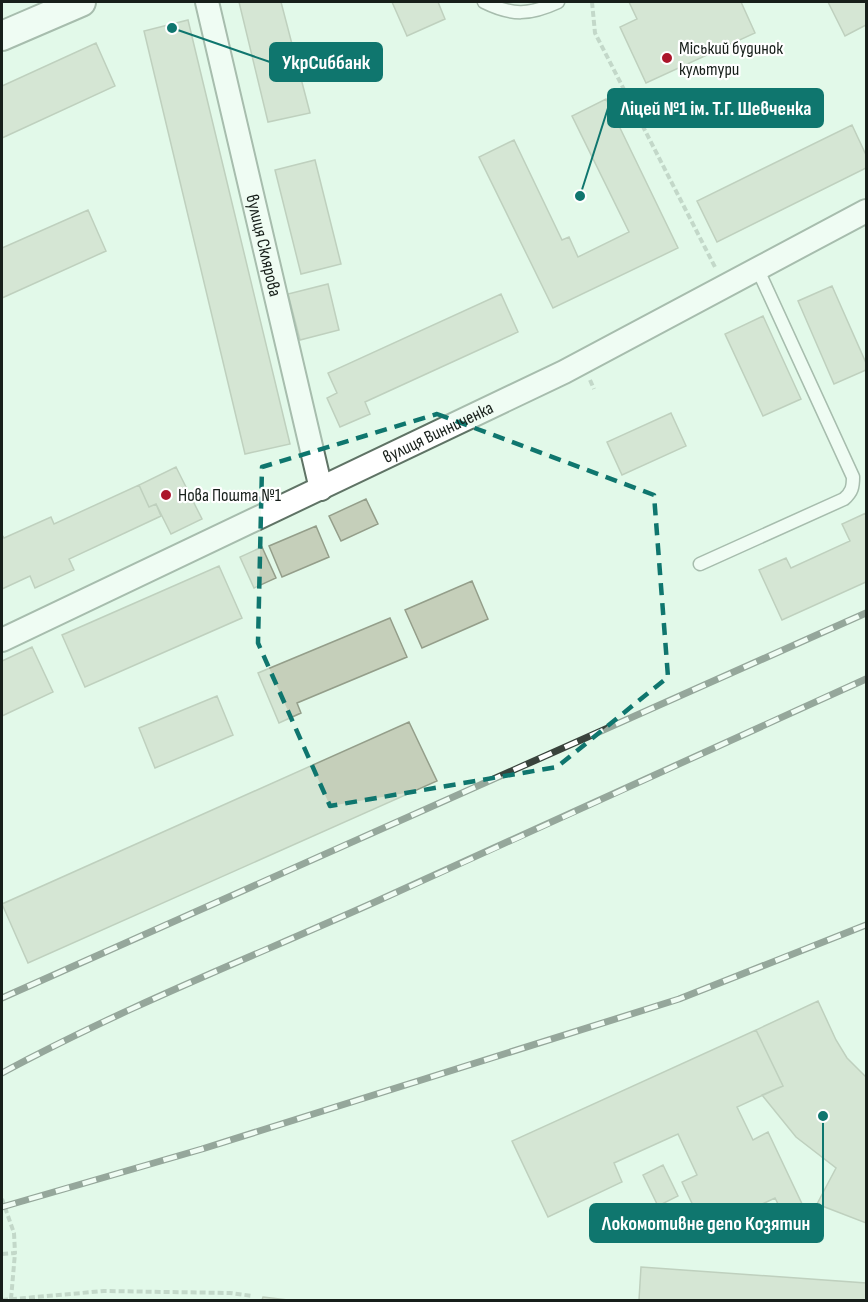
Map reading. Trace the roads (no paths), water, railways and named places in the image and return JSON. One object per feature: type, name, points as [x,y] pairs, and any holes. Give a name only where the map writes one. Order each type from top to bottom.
[{"type":"street","points":[[2,36],[81,2]]},
{"type":"street","name":"вулиця Склярова","points":[[207,2],[321,489]]},
{"type":"street","name":"вулиця Винниченка","points":[[2,640],[564,372],[867,211]]},
{"type":"lane","points":[[484,2],[529,13],[558,2]]},
{"type":"lane","points":[[700,564],[844,499],[850,494],[853,486],[853,477],[758,270]]},
{"type":"railway","points":[[2,998],[866,613]]},
{"type":"railway","points":[[2,1073],[140,1005],[328,923],[866,679]]},
{"type":"railway","points":[[2,1207],[202,1149],[679,999],[866,925]]},
{"type":"place","name":"УкрСиббанк","points":[[172,28]]},
{"type":"place","name":"Міський будинок культури","points":[[667,58]]},
{"type":"place","name":"Ліцей №1 ім. Т.Г. Шевченка","points":[[580,196]]},
{"type":"place","name":"Нова Пошта №1","points":[[166,495]]},
{"type":"place","name":"Локомотивне депо Козятин","points":[[823,1116]]}]
